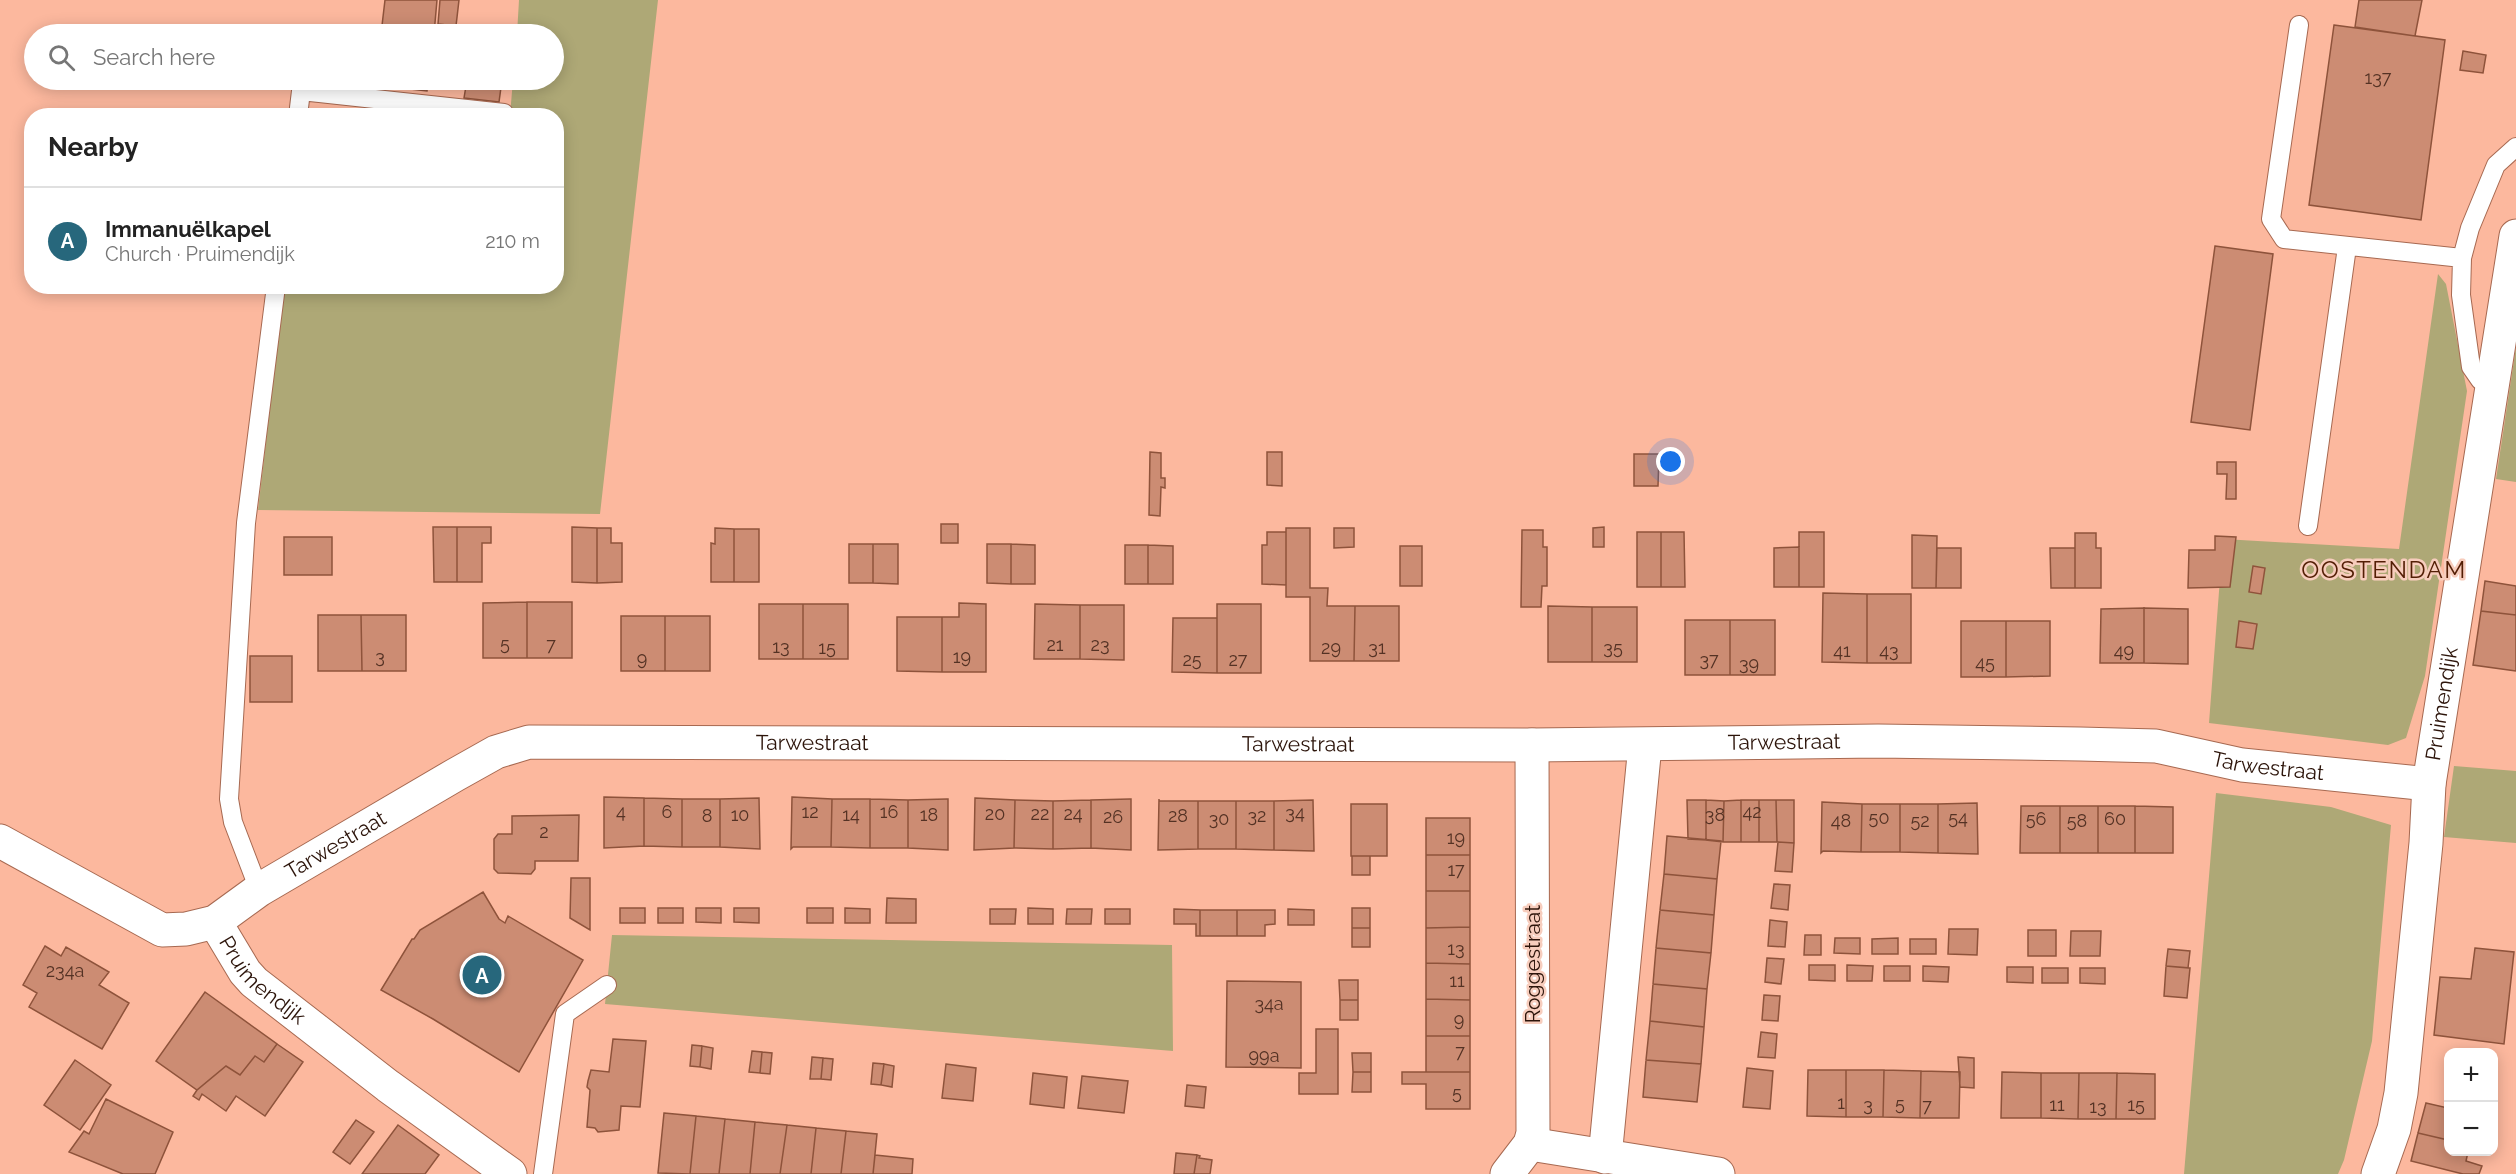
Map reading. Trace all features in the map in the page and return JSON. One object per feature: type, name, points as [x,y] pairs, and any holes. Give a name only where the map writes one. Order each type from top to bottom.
[{"type":"street","name":"Pruimendijk","points":[[2378,1174],[2394,1129],[2401,1093],[2425,855],[2429,784],[2516,236]]},
{"type":"street","name":"Tarwestraat","points":[[216,922],[259,890],[496,752],[529,742],[1645,745],[1878,741],[2156,746],[2242,765],[2429,784]]},
{"type":"street","name":"Roggestraat","points":[[1530,1144],[1533,1133],[1532,745]]},
{"type":"street","points":[[1605,1157],[1645,745]]},
{"type":"street","name":"Pruimendijk","points":[[0,841],[162,930],[186,929],[216,922],[245,972],[254,982],[388,1086],[510,1174]]},
{"type":"street","points":[[1507,1174],[1530,1144],[1676,1171],[1718,1174]]},
{"type":"lane","points":[[2299,25],[2271,219],[2284,239],[2462,258]]},
{"type":"lane","points":[[299,108],[301,91],[458,108]]},
{"type":"lane","points":[[2492,387],[2480,380],[2471,368],[2461,296],[2462,258],[2470,228],[2496,165],[2516,147]]},
{"type":"lane","points":[[2308,526],[2347,247]]},
{"type":"lane","points":[[259,890],[233,822],[229,799],[246,523],[275,294]]},
{"type":"lane","points":[[543,1174],[565,1014],[607,985]]},
{"type":"shaded area","points":[[519,0],[658,0],[600,514],[258,510],[283,294],[564,294],[564,108],[511,108],[512,90],[564,90],[564,24],[518,24]]},
{"type":"shaded area","points":[[2438,274],[2446,284],[2467,391],[2425,676],[2406,738],[2388,745],[2209,723],[2223,539],[2399,549]]},
{"type":"shaded area","points":[[2516,347],[2516,482],[2496,479]]},
{"type":"shaded area","points":[[2454,766],[2516,771],[2516,843],[2444,837]]},
{"type":"shaded area","points":[[2216,793],[2331,807],[2391,825],[2372,1041],[2344,1160],[2338,1174],[2184,1174]]},
{"type":"shaded area","points":[[612,935],[1172,945],[1173,1051],[605,1004]]},
{"type":"building","points":[[385,0],[437,0],[435,24],[382,24]]},
{"type":"building","points":[[440,0],[459,0],[456,24],[438,24]]},
{"type":"building","points":[[2359,0],[2422,0],[2415,36],[2355,27]]},
{"type":"building","points":[[2334,25],[2445,40],[2421,220],[2309,205]]},
{"type":"building","points":[[2463,51],[2486,55],[2483,73],[2460,70]]},
{"type":"building","points":[[465,90],[501,90],[499,102],[464,98]]},
{"type":"building","points":[[2215,246],[2273,254],[2250,430],[2191,422]]},
{"type":"building","points":[[1150,452],[1161,453],[1161,478],[1165,478],[1165,488],[1161,487],[1160,516],[1149,515]]},
{"type":"building","points":[[1267,452],[1282,452],[1282,486],[1267,485]]},
{"type":"building","points":[[1634,454],[1659,454],[1658,486],[1634,486]]},
{"type":"building","points":[[2217,462],[2236,462],[2236,499],[2226,499],[2227,474],[2217,474]]},
{"type":"building","points":[[941,524],[958,524],[958,543],[941,543]]},
{"type":"building","points":[[433,527],[457,527],[457,582],[434,582]]},
{"type":"building","points":[[457,527],[491,527],[491,543],[482,543],[482,582],[457,582]]},
{"type":"building","points":[[572,527],[597,528],[597,583],[572,582]]},
{"type":"building","points":[[1604,527],[1604,547],[1593,547],[1593,528]]},
{"type":"building","points":[[597,528],[611,528],[611,543],[622,543],[622,582],[597,583]]},
{"type":"building","points":[[715,528],[734,529],[734,582],[711,582],[711,543],[715,544]]},
{"type":"building","points":[[1286,528],[1310,528],[1310,588],[1328,588],[1327,606],[1355,606],[1354,661],[1310,661],[1310,597],[1286,597]]},
{"type":"building","points":[[1334,528],[1354,528],[1354,547],[1334,548]]},
{"type":"building","points":[[734,529],[759,529],[759,582],[734,582]]},
{"type":"building","points":[[1522,530],[1543,530],[1543,547],[1547,547],[1547,586],[1542,586],[1541,607],[1521,607]]},
{"type":"building","points":[[1267,532],[1286,532],[1286,585],[1262,584],[1262,545],[1267,545]]},
{"type":"building","points":[[1637,532],[1661,532],[1661,587],[1637,587]]},
{"type":"building","points":[[1661,532],[1684,532],[1685,587],[1661,587]]},
{"type":"building","points":[[1799,532],[1824,532],[1824,587],[1799,587]]},
{"type":"building","points":[[2075,533],[2096,533],[2096,548],[2101,548],[2101,588],[2075,588]]},
{"type":"building","points":[[1912,535],[1937,536],[1936,588],[1912,588]]},
{"type":"building","points":[[2215,536],[2236,537],[2230,587],[2188,588],[2189,550],[2215,550]]},
{"type":"building","points":[[284,537],[332,537],[332,575],[284,575]]},
{"type":"building","points":[[849,544],[873,544],[873,583],[849,583]]},
{"type":"building","points":[[873,544],[898,544],[898,584],[873,583]]},
{"type":"building","points":[[987,544],[1011,544],[1011,584],[987,583]]},
{"type":"building","points":[[1011,544],[1035,545],[1035,584],[1011,584]]},
{"type":"building","points":[[1125,545],[1148,545],[1148,584],[1125,584]]},
{"type":"building","points":[[1148,545],[1173,546],[1173,584],[1148,584]]},
{"type":"building","points":[[1400,546],[1422,546],[1422,586],[1400,586]]},
{"type":"building","points":[[1799,547],[1799,587],[1774,587],[1774,548]]},
{"type":"building","points":[[1937,548],[1961,548],[1961,588],[1936,588]]},
{"type":"building","points":[[2050,548],[2075,548],[2075,588],[2051,588]]},
{"type":"building","points":[[2253,566],[2265,568],[2261,594],[2249,592]]},
{"type":"building","points":[[2485,581],[2516,586],[2516,615],[2481,611]]},
{"type":"building","points":[[1823,593],[1867,594],[1867,663],[1822,662]]},
{"type":"building","points":[[1867,594],[1911,594],[1911,663],[1867,663]]},
{"type":"building","points":[[527,602],[572,602],[572,658],[527,658]]},
{"type":"building","points":[[527,602],[527,658],[483,658],[483,603]]},
{"type":"building","points":[[959,603],[986,604],[986,672],[942,672],[942,617],[959,617]]},
{"type":"building","points":[[759,604],[803,604],[803,659],[759,659]]},
{"type":"building","points":[[803,604],[848,604],[848,659],[803,659]]},
{"type":"building","points":[[1035,604],[1080,605],[1080,659],[1034,659]]},
{"type":"building","points":[[1217,604],[1261,604],[1261,673],[1217,673]]},
{"type":"building","points":[[1080,605],[1124,605],[1124,660],[1080,659]]},
{"type":"building","points":[[1355,606],[1399,606],[1399,661],[1354,661]]},
{"type":"building","points":[[1548,606],[1592,607],[1592,662],[1548,662]]},
{"type":"building","points":[[1592,607],[1637,607],[1637,662],[1592,662]]},
{"type":"building","points":[[2144,608],[2188,609],[2188,664],[2144,663]]},
{"type":"building","points":[[2144,608],[2144,663],[2100,663],[2101,609]]},
{"type":"building","points":[[2481,611],[2516,615],[2516,671],[2473,665]]},
{"type":"building","points":[[318,615],[361,615],[362,671],[318,671]]},
{"type":"building","points":[[361,615],[406,615],[406,671],[362,671]]},
{"type":"building","points":[[621,616],[665,616],[665,671],[621,671]]},
{"type":"building","points":[[665,616],[710,616],[710,671],[665,671]]},
{"type":"building","points":[[897,617],[942,617],[942,672],[897,671]]},
{"type":"building","points":[[1173,618],[1217,618],[1217,673],[1172,672]]},
{"type":"building","points":[[1685,620],[1730,620],[1730,675],[1685,675]]},
{"type":"building","points":[[1730,620],[1775,620],[1775,675],[1730,675]]},
{"type":"building","points":[[1961,621],[2006,621],[2006,677],[1961,677]]},
{"type":"building","points":[[2006,621],[2050,621],[2050,676],[2006,677]]},
{"type":"building","points":[[2239,621],[2257,624],[2253,649],[2236,647]]},
{"type":"building","points":[[250,656],[292,656],[292,702],[250,702]]},
{"type":"building","points":[[604,797],[644,798],[644,846],[604,848]]},
{"type":"building","points":[[792,797],[832,799],[831,847],[793,847],[791,849]]},
{"type":"building","points":[[644,798],[682,799],[682,847],[644,846]]},
{"type":"building","points":[[759,798],[760,849],[720,847],[720,799]]},
{"type":"building","points":[[975,798],[1015,800],[1014,848],[974,850]]},
{"type":"building","points":[[682,799],[720,799],[720,847],[682,847]]},
{"type":"building","points":[[832,799],[870,799],[870,848],[831,847]]},
{"type":"building","points":[[870,799],[908,800],[908,848],[870,848]]},
{"type":"building","points":[[948,799],[948,850],[908,848],[908,800]]},
{"type":"building","points":[[1131,799],[1131,850],[1091,848],[1091,800]]},
{"type":"building","points":[[1159,799],[1159,801],[1198,801],[1198,849],[1158,850]]},
{"type":"building","points":[[1015,800],[1053,801],[1053,849],[1014,848]]},
{"type":"building","points":[[1091,800],[1091,848],[1053,849],[1053,801]]},
{"type":"building","points":[[1313,800],[1314,851],[1274,850],[1274,801]]},
{"type":"building","points":[[1687,800],[1706,800],[1706,840],[1688,839]]},
{"type":"building","points":[[1706,800],[1724,801],[1723,842],[1706,840]]},
{"type":"building","points":[[1741,800],[1759,800],[1759,842],[1741,842]]},
{"type":"building","points":[[1741,800],[1741,842],[1723,842],[1724,801]]},
{"type":"building","points":[[1759,800],[1776,800],[1777,842],[1759,842]]},
{"type":"building","points":[[1776,800],[1794,800],[1794,843],[1777,842]]},
{"type":"building","points":[[1198,801],[1236,801],[1236,849],[1198,849]]},
{"type":"building","points":[[1236,801],[1274,801],[1274,850],[1236,849]]},
{"type":"building","points":[[1822,802],[1862,804],[1861,852],[1823,851],[1821,853]]},
{"type":"building","points":[[1977,803],[1978,854],[1938,853],[1938,804]]},
{"type":"building","points":[[1351,804],[1387,804],[1387,856],[1351,856]]},
{"type":"building","points":[[1862,804],[1900,804],[1900,852],[1861,852]]},
{"type":"building","points":[[1900,804],[1938,804],[1938,853],[1900,852]]},
{"type":"building","points":[[2021,806],[2060,806],[2060,853],[2020,853]]},
{"type":"building","points":[[2060,806],[2098,806],[2098,853],[2060,853]]},
{"type":"building","points":[[2098,806],[2135,806],[2135,853],[2098,853]]},
{"type":"building","points":[[2135,806],[2173,807],[2173,853],[2135,853]]},
{"type":"building","points":[[579,815],[578,861],[535,861],[535,869],[531,874],[498,873],[494,869],[494,839],[498,834],[512,834],[512,816]]},
{"type":"building","points":[[1426,818],[1470,818],[1470,855],[1426,855]]},
{"type":"building","points":[[1667,836],[1721,841],[1717,879],[1664,874]]},
{"type":"building","points":[[1778,842],[1794,843],[1792,872],[1775,871]]},
{"type":"building","points":[[1426,855],[1470,855],[1470,891],[1426,891]]},
{"type":"building","points":[[1352,856],[1370,856],[1370,875],[1352,875]]},
{"type":"building","points":[[1664,874],[1717,879],[1714,915],[1660,910]]},
{"type":"building","points":[[571,878],[590,878],[590,930],[570,918]]},
{"type":"building","points":[[1774,884],[1790,885],[1788,910],[1771,908]]},
{"type":"building","points":[[1426,891],[1470,891],[1470,927],[1426,928]]},
{"type":"building","points":[[483,892],[499,919],[505,923],[508,916],[583,960],[519,1072],[381,990],[412,939],[420,930]]},
{"type":"building","points":[[887,898],[916,899],[916,923],[886,923]]},
{"type":"building","points":[[620,908],[645,908],[645,923],[620,923]]},
{"type":"building","points":[[658,908],[683,908],[683,923],[658,923]]},
{"type":"building","points":[[696,908],[721,908],[721,923],[696,922]]},
{"type":"building","points":[[734,908],[759,908],[759,923],[734,922]]},
{"type":"building","points":[[807,908],[833,908],[833,923],[807,923]]},
{"type":"building","points":[[845,908],[870,909],[870,923],[845,923]]},
{"type":"building","points":[[1028,908],[1053,909],[1053,924],[1028,924]]},
{"type":"building","points":[[1352,908],[1370,908],[1370,928],[1352,928]]},
{"type":"building","points":[[990,909],[1016,909],[1015,924],[990,924]]},
{"type":"building","points":[[1067,909],[1092,909],[1091,924],[1066,924]]},
{"type":"building","points":[[1105,909],[1130,909],[1130,924],[1105,924]]},
{"type":"building","points":[[1174,909],[1200,910],[1200,936],[1196,936],[1196,924],[1174,924]]},
{"type":"building","points":[[1288,909],[1314,910],[1314,925],[1288,925]]},
{"type":"building","points":[[1200,910],[1237,910],[1237,936],[1200,936]]},
{"type":"building","points":[[1237,910],[1275,910],[1275,924],[1265,925],[1265,936],[1237,936]]},
{"type":"building","points":[[1660,910],[1714,915],[1711,953],[1656,948]]},
{"type":"building","points":[[1770,920],[1787,922],[1785,947],[1768,946]]},
{"type":"building","points":[[1470,927],[1470,964],[1426,963],[1426,928]]},
{"type":"building","points":[[1352,928],[1370,928],[1370,947],[1352,947]]},
{"type":"building","points":[[1949,929],[1978,929],[1977,955],[1948,954]]},
{"type":"building","points":[[2028,930],[2056,930],[2056,956],[2028,956]]},
{"type":"building","points":[[2071,931],[2101,931],[2100,956],[2070,956]]},
{"type":"building","points":[[1805,935],[1821,935],[1821,955],[1804,955]]},
{"type":"building","points":[[1835,938],[1860,938],[1860,954],[1834,953]]},
{"type":"building","points":[[1898,938],[1898,954],[1872,954],[1872,939]]},
{"type":"building","points":[[1910,939],[1936,939],[1936,954],[1910,954]]},
{"type":"building","points":[[45,946],[61,956],[66,947],[109,972],[99,985],[129,1003],[102,1049],[29,1007],[37,993],[23,985]]},
{"type":"building","points":[[1656,948],[1711,953],[1707,989],[1653,984]]},
{"type":"building","points":[[2475,948],[2514,952],[2504,1044],[2434,1035],[2440,977],[2471,979]]},
{"type":"building","points":[[2168,949],[2190,951],[2188,968],[2166,966]]},
{"type":"building","points":[[1767,958],[1784,959],[1781,984],[1765,982]]},
{"type":"building","points":[[1426,963],[1470,964],[1470,1000],[1426,999]]},
{"type":"building","points":[[1809,965],[1835,965],[1835,981],[1809,980]]},
{"type":"building","points":[[1847,965],[1873,966],[1872,981],[1847,981]]},
{"type":"building","points":[[1884,966],[1910,966],[1910,981],[1884,981]]},
{"type":"building","points":[[1923,966],[1949,967],[1948,982],[1923,981]]},
{"type":"building","points":[[2166,966],[2190,968],[2187,998],[2164,996]]},
{"type":"building","points":[[2007,967],[2033,967],[2033,983],[2007,982]]},
{"type":"building","points":[[2042,968],[2068,968],[2068,983],[2042,983]]},
{"type":"building","points":[[2080,968],[2105,968],[2105,984],[2080,983]]},
{"type":"building","points":[[1339,980],[1358,980],[1358,1000],[1340,1000]]},
{"type":"building","points":[[1227,981],[1301,982],[1301,1068],[1226,1067]]},
{"type":"building","points":[[1653,984],[1707,989],[1704,1027],[1650,1021]]},
{"type":"building","points":[[205,992],[277,1044],[264,1062],[255,1056],[240,1075],[226,1066],[197,1090],[156,1061]]},
{"type":"building","points":[[1764,995],[1780,996],[1778,1021],[1762,1020]]},
{"type":"building","points":[[1426,999],[1470,1000],[1470,1036],[1426,1036]]},
{"type":"building","points":[[1340,1000],[1358,1000],[1358,1020],[1340,1020]]},
{"type":"building","points":[[1650,1021],[1704,1027],[1701,1064],[1646,1060]]},
{"type":"building","points":[[1316,1029],[1338,1029],[1338,1094],[1299,1094],[1299,1073],[1316,1073]]},
{"type":"building","points":[[1761,1032],[1777,1034],[1775,1058],[1758,1057]]},
{"type":"building","points":[[1426,1036],[1470,1036],[1470,1072],[1426,1072]]},
{"type":"building","points":[[613,1039],[646,1041],[640,1107],[621,1106],[619,1130],[598,1132],[595,1128],[587,1127],[590,1090],[587,1087],[591,1070],[609,1072]]},
{"type":"building","points":[[277,1044],[303,1062],[265,1116],[236,1096],[226,1111],[202,1094],[199,1100],[193,1096],[226,1066],[240,1075],[255,1056],[264,1062]]},
{"type":"building","points":[[692,1045],[702,1046],[700,1067],[690,1066]]},
{"type":"building","points":[[702,1046],[713,1048],[711,1069],[700,1067]]},
{"type":"building","points":[[752,1051],[762,1052],[760,1073],[749,1072]]},
{"type":"building","points":[[762,1052],[772,1053],[770,1074],[760,1073]]},
{"type":"building","points":[[1352,1053],[1371,1053],[1371,1072],[1353,1072]]},
{"type":"building","points":[[812,1057],[823,1058],[821,1079],[810,1079]]},
{"type":"building","points":[[1958,1057],[1974,1058],[1974,1088],[1960,1087]]},
{"type":"building","points":[[823,1058],[833,1059],[831,1080],[821,1079]]},
{"type":"building","points":[[75,1060],[111,1085],[80,1130],[44,1105]]},
{"type":"building","points":[[1646,1060],[1701,1064],[1697,1102],[1643,1097]]},
{"type":"building","points":[[873,1063],[884,1064],[881,1085],[871,1084]]},
{"type":"building","points":[[884,1064],[894,1066],[892,1087],[881,1085]]},
{"type":"building","points":[[946,1064],[976,1068],[973,1101],[942,1098]]},
{"type":"building","points":[[1747,1068],[1773,1071],[1770,1109],[1743,1107]]},
{"type":"building","points":[[1808,1070],[1846,1070],[1846,1117],[1807,1116]]},
{"type":"building","points":[[1846,1070],[1884,1070],[1883,1117],[1846,1117]]},
{"type":"building","points":[[1884,1070],[1921,1071],[1920,1118],[1883,1117]]},
{"type":"building","points":[[1921,1071],[1960,1072],[1959,1118],[1920,1118]]},
{"type":"building","points":[[1353,1072],[1371,1072],[1371,1092],[1352,1092]]},
{"type":"building","points":[[1402,1072],[1470,1072],[1470,1109],[1426,1109],[1426,1084],[1402,1084]]},
{"type":"building","points":[[2002,1072],[2041,1073],[2041,1118],[2001,1118]]},
{"type":"building","points":[[1033,1073],[1067,1077],[1064,1108],[1030,1104]]},
{"type":"building","points":[[2041,1073],[2079,1073],[2078,1119],[2041,1118]]},
{"type":"building","points":[[2079,1073],[2117,1073],[2116,1119],[2078,1119]]},
{"type":"building","points":[[2117,1073],[2155,1074],[2155,1119],[2116,1119]]},
{"type":"building","points":[[1082,1076],[1128,1081],[1124,1113],[1078,1108]]},
{"type":"building","points":[[1187,1085],[1206,1087],[1204,1108],[1185,1106]]},
{"type":"building","points":[[106,1099],[173,1132],[155,1174],[123,1174],[69,1152],[84,1131],[89,1134]]},
{"type":"building","points":[[2426,1103],[2444,1107],[2444,1139],[2418,1133]]},
{"type":"building","points":[[664,1113],[696,1116],[690,1174],[658,1173]]},
{"type":"building","points":[[696,1116],[725,1119],[719,1174],[690,1174]]},
{"type":"building","points":[[725,1119],[755,1122],[750,1174],[719,1174]]},
{"type":"building","points":[[356,1120],[374,1132],[350,1164],[333,1152]]},
{"type":"building","points":[[755,1122],[787,1125],[780,1174],[750,1174]]},
{"type":"building","points":[[398,1125],[439,1155],[425,1174],[362,1174]]},
{"type":"building","points":[[787,1125],[816,1128],[811,1174],[780,1174]]},
{"type":"building","points":[[816,1128],[846,1131],[841,1174],[811,1174]]},
{"type":"building","points":[[846,1131],[877,1134],[873,1174],[841,1174]]},
{"type":"building","points":[[2418,1133],[2444,1139],[2444,1156],[2467,1156],[2466,1161],[2482,1166],[2479,1174],[2463,1174],[2411,1161]]},
{"type":"building","points":[[1176,1153],[1197,1155],[1194,1174],[1174,1174]]},
{"type":"building","points":[[875,1155],[913,1159],[912,1174],[873,1174]]},
{"type":"building","points":[[1197,1155],[1200,1156],[1199,1158],[1212,1160],[1210,1174],[1194,1174]]},
{"type":"place","name":"Immanuëlkapel","points":[[482,975]]},
{"type":"district","name":"OOSTENDAM","points":[[2384,570]]}]
